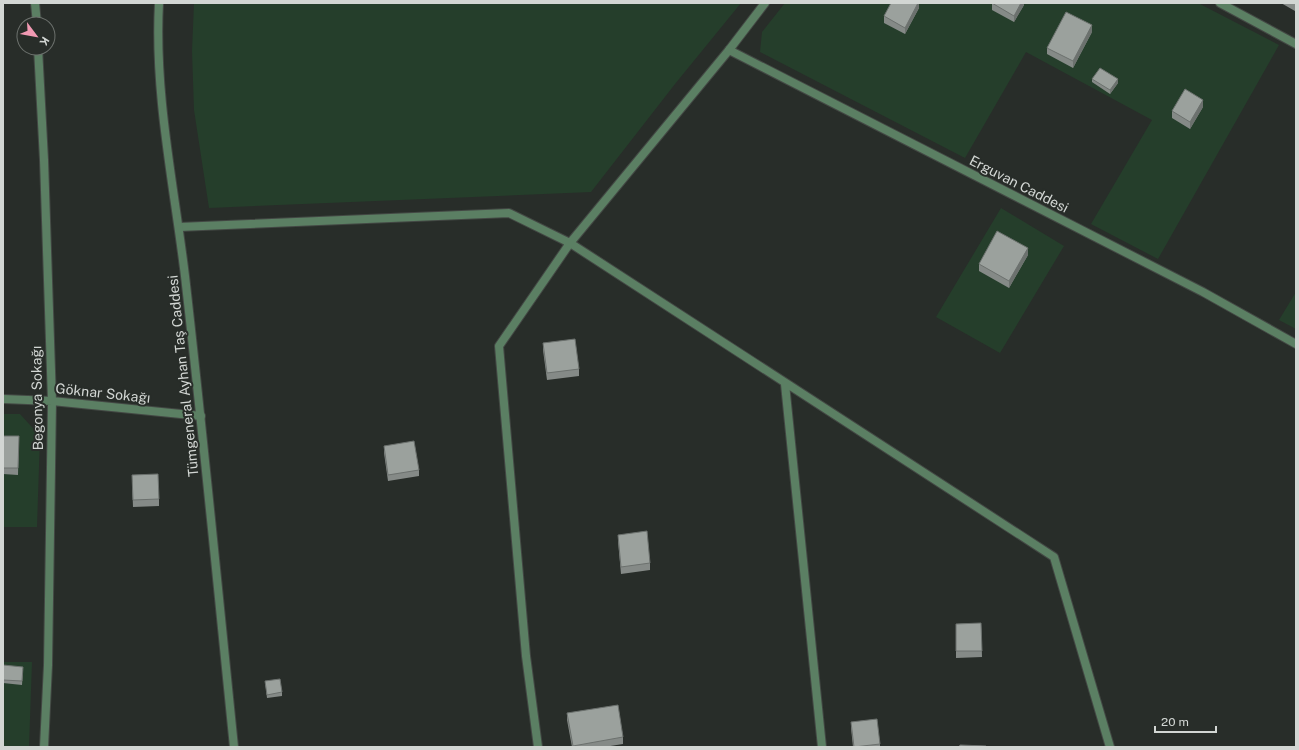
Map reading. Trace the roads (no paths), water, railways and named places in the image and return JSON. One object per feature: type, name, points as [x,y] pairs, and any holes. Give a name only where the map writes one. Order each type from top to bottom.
[{"type":"street","points":[[35,3],[36,16]]},
{"type":"street","name":"Tümgeneral Ayhan Taş Caddesi","points":[[159,3],[159,65],[163,116],[179,227],[201,416],[234,747]]},
{"type":"street","points":[[538,747],[526,656],[498,346],[570,244],[729,50],[764,3]]},
{"type":"street","points":[[1220,3],[1296,44]]},
{"type":"street","name":"Erguvan Caddesi","points":[[729,50],[1203,292],[1296,344]]},
{"type":"street","name":"Begonya Sokağı","points":[[38,56],[44,160],[52,401],[48,665],[44,747]]},
{"type":"street","points":[[179,227],[509,213],[570,244],[1054,557],[1110,747]]},
{"type":"street","points":[[786,384],[822,747]]},
{"type":"street","name":"Göknar Sokağı","points":[[3,399],[52,401],[201,416]]}]
